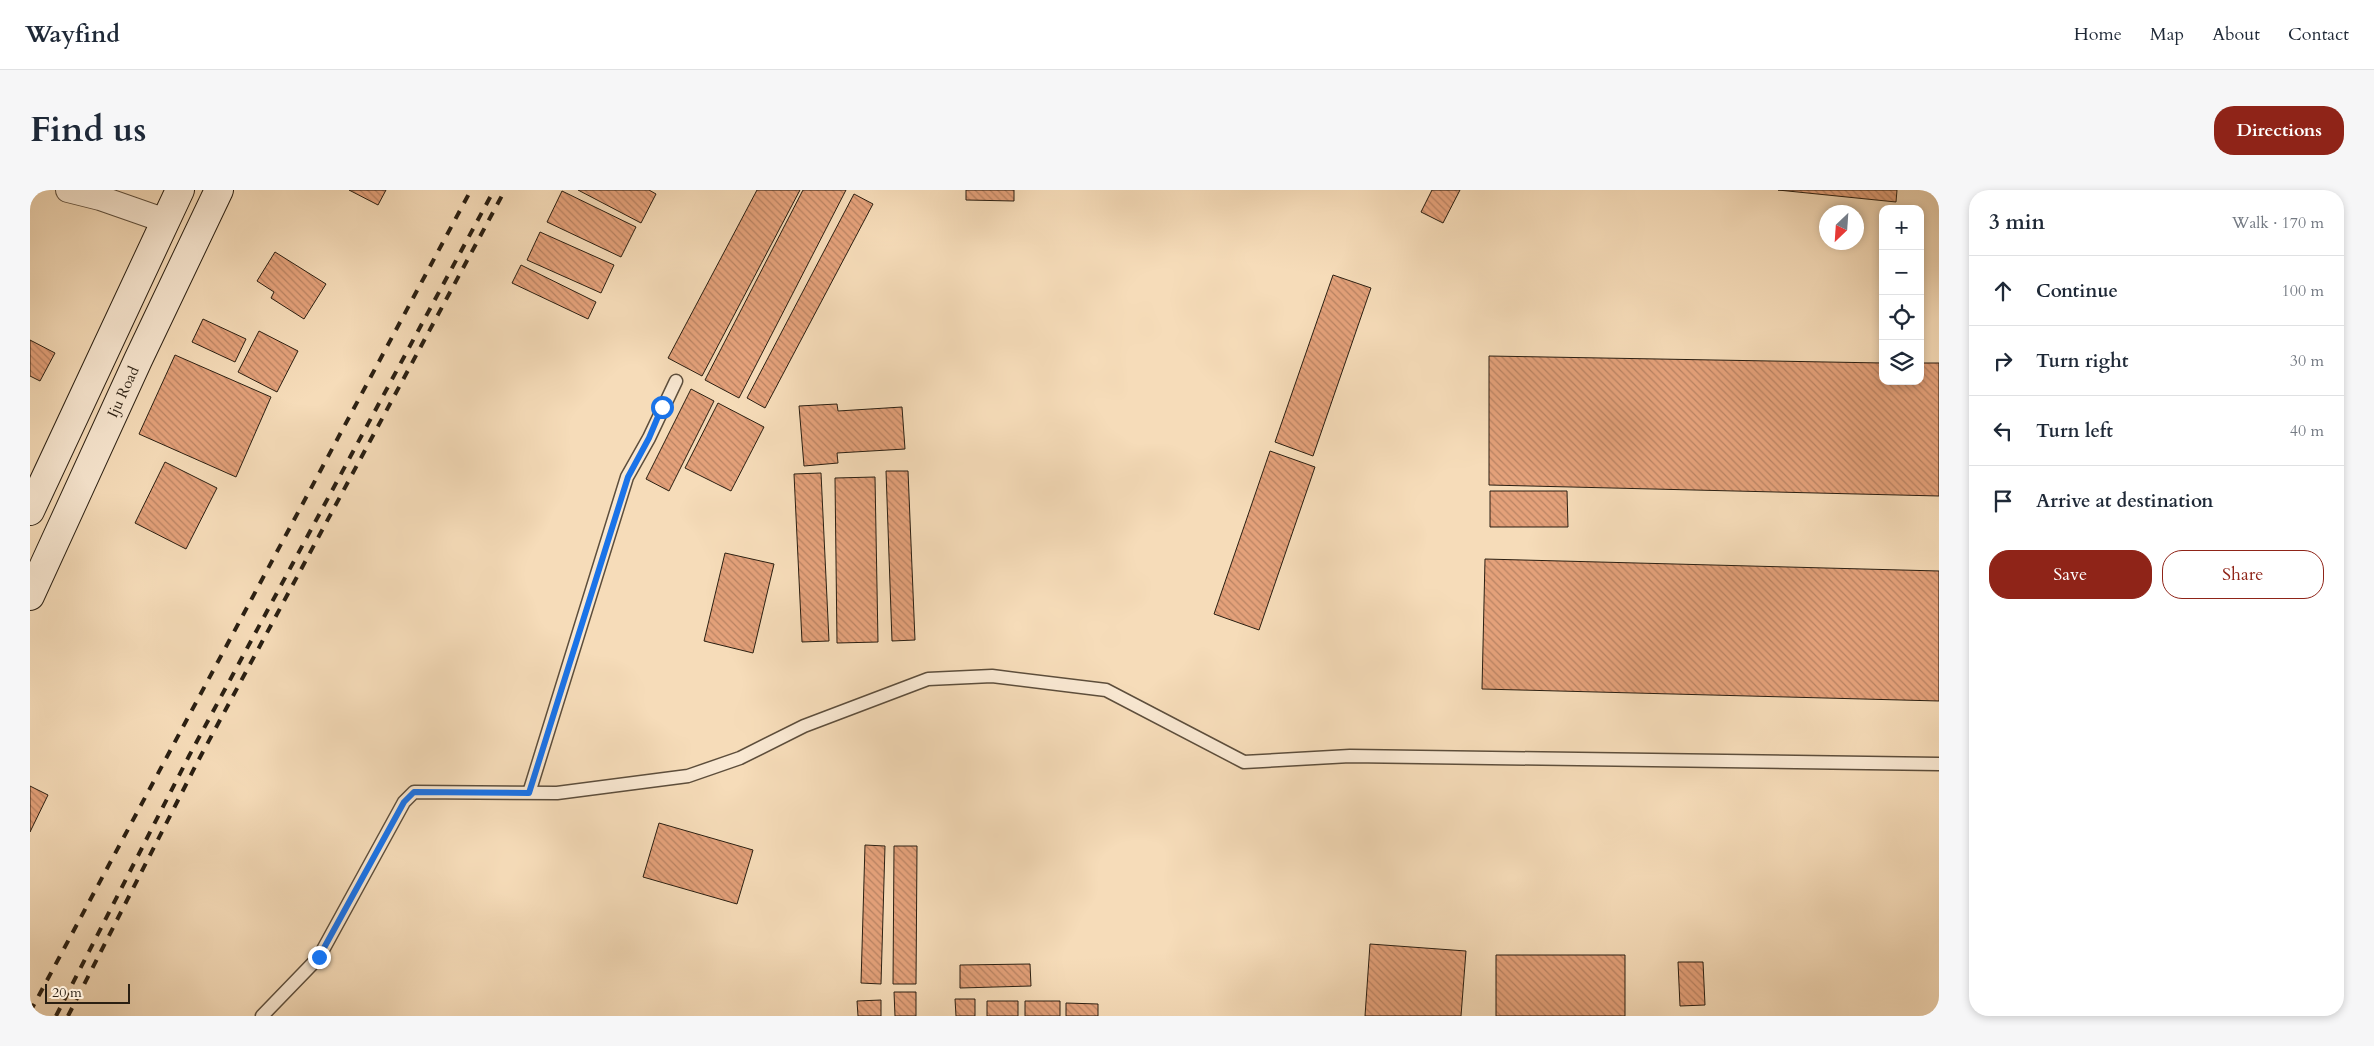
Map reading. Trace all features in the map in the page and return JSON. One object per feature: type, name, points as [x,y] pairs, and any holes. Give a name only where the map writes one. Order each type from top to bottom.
[{"type":"main road","points":[[30,511],[180,190]]},
{"type":"main road","name":"Iju Road","points":[[30,596],[138,360],[219,190]]},
{"type":"main road","points":[[106,345],[138,360]]},
{"type":"street","points":[[68,190],[100,198],[166,221]]},
{"type":"lane","points":[[529,793],[628,477],[676,382]]},
{"type":"lane","points":[[262,1016],[319,957],[404,802],[414,792],[557,793],[688,776],[740,758],[804,726],[928,679],[992,676],[1106,690],[1244,762],[1350,756],[1939,764]]},
{"type":"building","points":[[349,190],[386,190],[378,205]]},
{"type":"building","points":[[578,190],[649,190],[656,194],[641,223]]},
{"type":"building","points":[[757,190],[800,190],[702,376],[668,358]]},
{"type":"building","points":[[803,190],[846,190],[739,398],[705,380]]},
{"type":"building","points":[[966,190],[1014,190],[1014,201],[966,200]]},
{"type":"building","points":[[1432,190],[1460,190],[1443,223],[1421,212]]},
{"type":"building","points":[[1778,190],[1897,190],[1896,202]]},
{"type":"building","points":[[562,191],[636,227],[621,257],[547,222]]},
{"type":"building","points":[[854,194],[873,204],[765,408],[747,398]]},
{"type":"building","points":[[540,232],[614,265],[601,293],[527,260]]},
{"type":"building","points":[[275,252],[326,284],[304,319],[271,298],[274,292],[257,281]]},
{"type":"building","points":[[521,265],[596,302],[588,319],[512,283]]},
{"type":"building","points":[[1333,275],[1371,288],[1313,456],[1275,442]]},
{"type":"building","points":[[203,319],[246,339],[235,362],[192,342]]},
{"type":"building","points":[[259,331],[298,351],[277,392],[238,372]]},
{"type":"building","points":[[30,340],[55,353],[40,381],[30,376]]},
{"type":"building","points":[[175,355],[271,397],[236,477],[139,434]]},
{"type":"building","points":[[1489,356],[1879,363],[1879,385],[1924,385],[1924,363],[1939,363],[1939,496],[1489,485]]},
{"type":"building","points":[[691,389],[714,401],[669,491],[646,479]]},
{"type":"building","points":[[718,403],[764,427],[731,491],[685,468]]},
{"type":"building","points":[[837,404],[838,411],[902,407],[905,449],[837,453],[838,463],[804,466],[799,406]]},
{"type":"building","points":[[1270,451],[1315,467],[1259,630],[1214,614]]},
{"type":"building","points":[[165,462],[217,488],[186,549],[135,523]]},
{"type":"building","points":[[886,471],[908,471],[915,640],[892,641]]},
{"type":"building","points":[[821,473],[829,641],[802,642],[794,474]]},
{"type":"building","points":[[875,477],[878,642],[837,643],[835,478]]},
{"type":"building","points":[[1490,491],[1567,491],[1568,527],[1490,527]]},
{"type":"building","points":[[725,553],[774,564],[753,653],[704,641]]},
{"type":"building","points":[[1485,559],[1939,571],[1939,701],[1482,689]]},
{"type":"building","points":[[30,786],[48,795],[30,832]]},
{"type":"building","points":[[659,823],[753,850],[737,904],[643,877]]},
{"type":"building","points":[[865,845],[885,846],[881,984],[861,983]]},
{"type":"building","points":[[894,846],[917,846],[916,984],[893,984]]},
{"type":"building","points":[[1370,944],[1466,951],[1461,1016],[1365,1016]]},
{"type":"building","points":[[1496,955],[1625,955],[1625,1016],[1496,1016]]},
{"type":"building","points":[[1678,962],[1703,962],[1705,1005],[1680,1006]]},
{"type":"building","points":[[1030,964],[1031,986],[960,988],[960,965]]},
{"type":"building","points":[[894,992],[916,992],[916,1016],[895,1016]]},
{"type":"building","points":[[955,999],[975,999],[975,1016],[956,1016]]},
{"type":"building","points":[[881,1000],[881,1016],[858,1016],[857,1001]]},
{"type":"building","points":[[987,1001],[1018,1001],[1018,1016],[987,1016]]},
{"type":"building","points":[[1025,1001],[1060,1001],[1060,1016],[1025,1016]]},
{"type":"building","points":[[1066,1003],[1098,1004],[1098,1016],[1066,1016]]},
{"type":"railway","points":[[30,1012],[471,190]]},
{"type":"railway","points":[[56,1016],[189,756],[494,190]]},
{"type":"railway","points":[[68,1016],[198,761],[505,190]]},
{"type":"route","points":[[319,957],[404,802],[414,792],[529,793],[628,477],[649,438],[662,407]]}]
